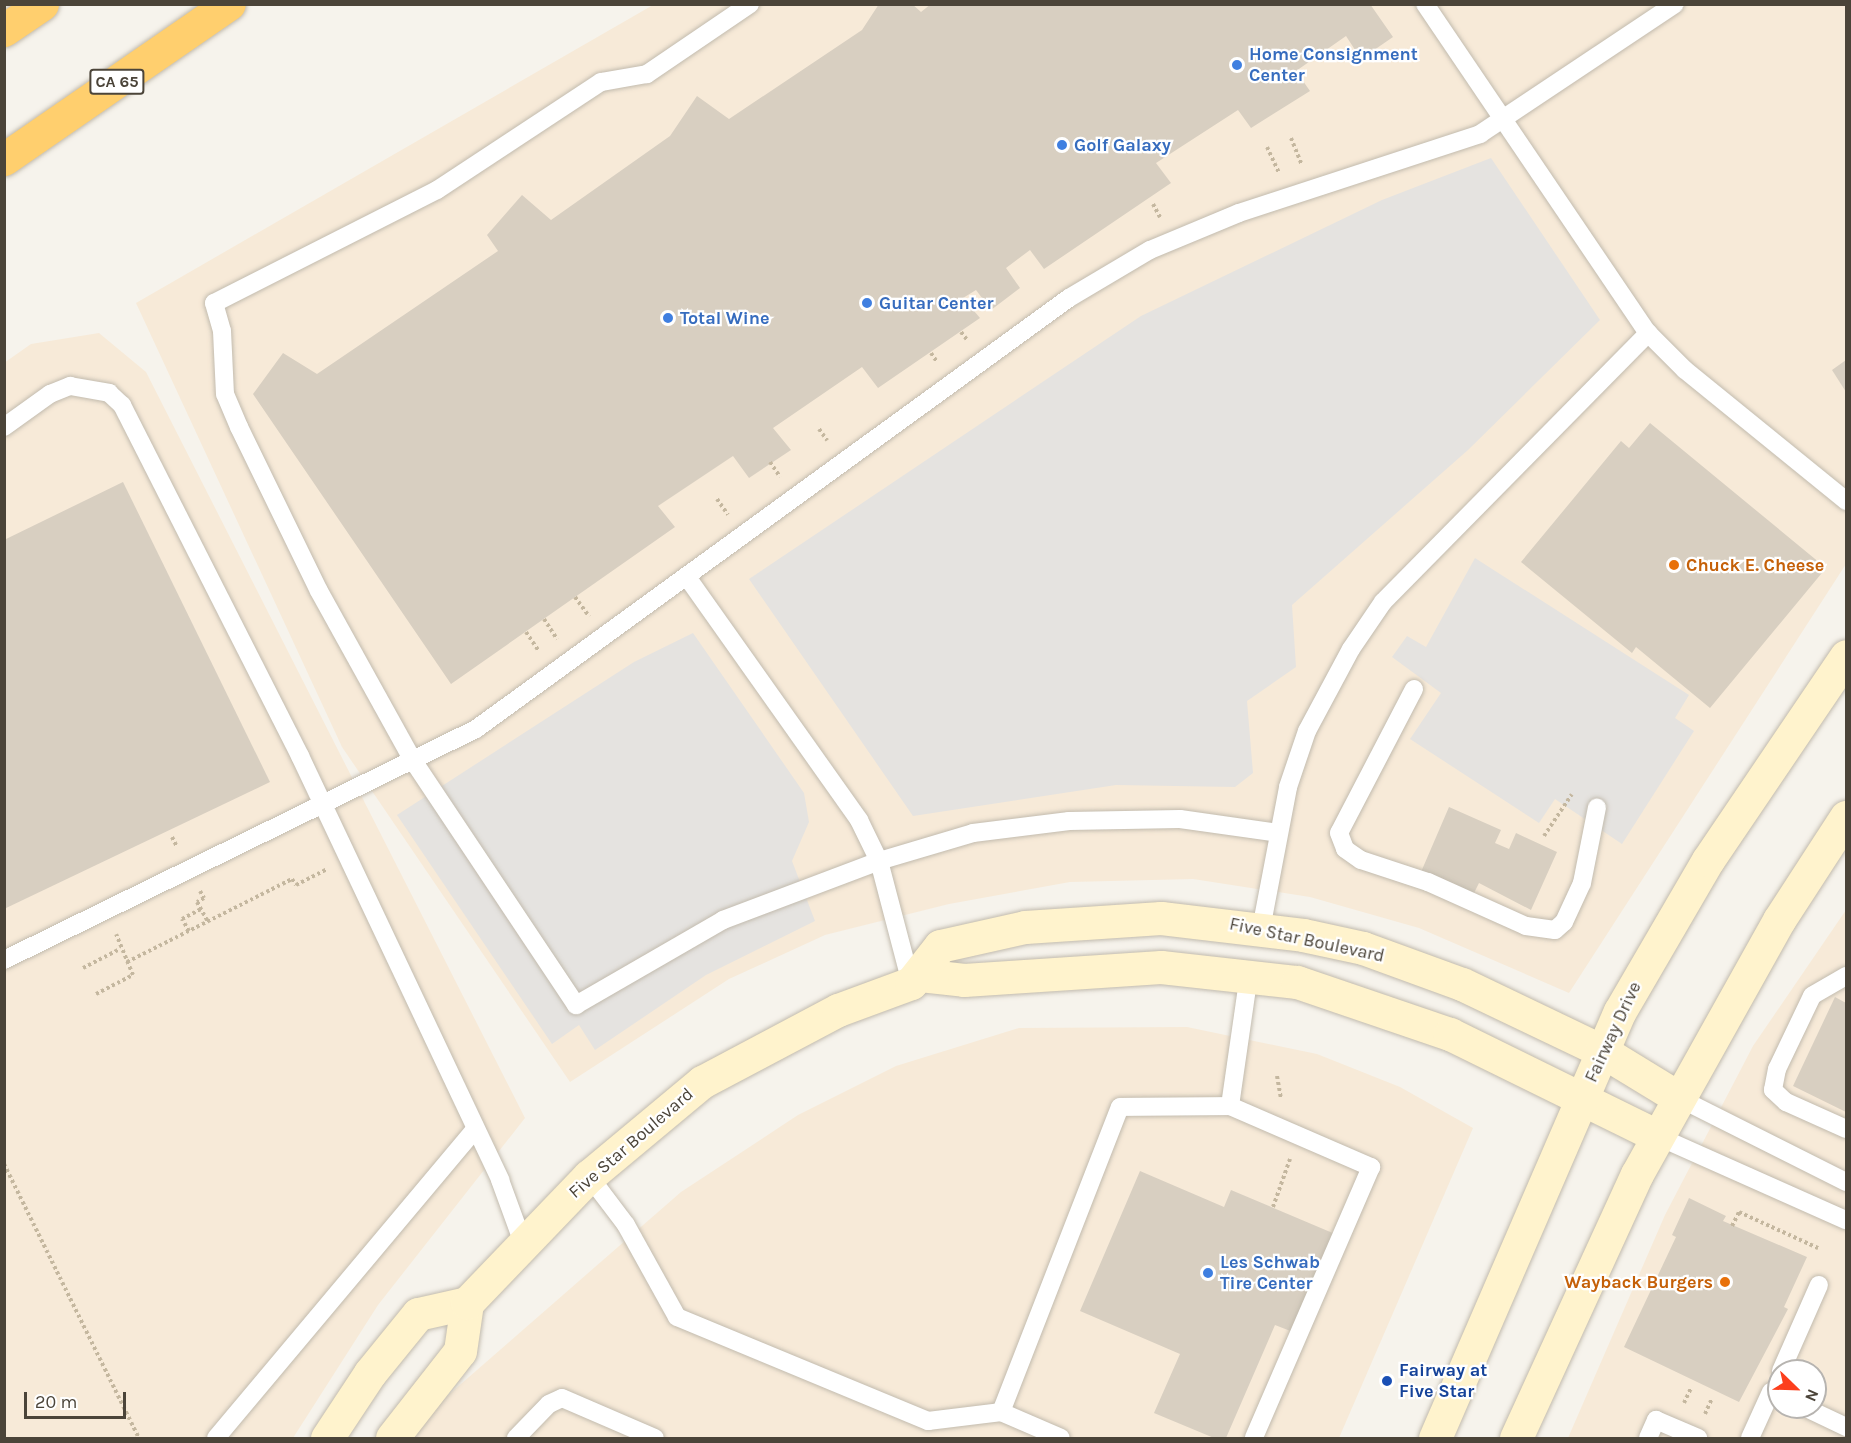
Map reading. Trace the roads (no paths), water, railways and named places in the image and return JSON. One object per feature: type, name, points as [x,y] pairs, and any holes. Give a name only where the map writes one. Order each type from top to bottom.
[{"type":"highway","points":[[4,30],[42,4]]},
{"type":"highway","name":"CA 65","points":[[4,159],[229,4]]},
{"type":"street","name":"Fairway Drive","points":[[1435,1438],[1620,1011],[1708,860],[1846,656]]},
{"type":"street","points":[[1516,1438],[1576,1301],[1657,1136],[1779,920],[1846,817]]},
{"type":"street","name":"Five Star Boulevard","points":[[915,979],[940,946],[1025,927],[1161,918],[1261,929],[1363,948],[1418,967],[1602,1051],[1679,1098]]},
{"type":"street","name":"Five Star Boulevard","points":[[467,1303],[522,1240],[589,1176],[702,1082],[838,1010],[915,979],[964,980],[1122,966],[1250,974],[1297,982],[1407,1016],[1657,1136]]},
{"type":"street","points":[[327,1438],[370,1372],[418,1314],[467,1303],[460,1351],[392,1438]]},
{"type":"lane","points":[[750,4],[647,74],[601,82],[437,190],[214,303],[222,331],[225,394],[239,427],[319,591],[412,759],[576,1005],[723,920],[879,861],[973,834],[1069,821],[1180,819],[1278,833]]},
{"type":"lane","points":[[1425,4],[1648,333],[1685,370],[1846,501]]},
{"type":"lane","points":[[4,960],[476,729],[1069,298],[1150,250],[1239,213],[1480,134],[1675,4]]},
{"type":"lane","points":[[1261,929],[1278,833],[1307,731],[1351,649],[1383,602],[1648,333]]},
{"type":"lane","points":[[4,427],[50,394],[70,386],[109,393],[122,405],[323,805],[475,1129],[522,1240]]},
{"type":"lane","points":[[687,577],[859,820],[879,861],[915,979]]},
{"type":"lane","points":[[1414,689],[1339,833],[1345,849],[1361,861],[1428,882],[1526,926],[1555,930],[1564,922],[1582,883],[1597,807]]},
{"type":"lane","points":[[1230,1106],[1250,974]]},
{"type":"lane","points":[[1846,976],[1812,996],[1777,1069],[1773,1090],[1786,1102],[1846,1129]]},
{"type":"lane","points":[[1679,1098],[1846,1182]]},
{"type":"lane","points":[[1001,1412],[1120,1107],[1230,1106],[1371,1167],[1254,1438]]},
{"type":"lane","points":[[221,1437],[475,1129]]},
{"type":"lane","points":[[1657,1136],[1846,1220]]},
{"type":"lane","points":[[589,1176],[626,1225],[677,1317],[928,1421],[1001,1412],[1061,1438]]},
{"type":"lane","points":[[1786,1359],[1819,1285]]},
{"type":"lane","points":[[516,1438],[549,1404],[562,1398],[655,1438]]},
{"type":"lane","points":[[1750,1438],[1767,1408]]},
{"type":"lane","points":[[1827,1417],[1846,1426]]},
{"type":"lane","points":[[1648,1438],[1656,1420],[1698,1438]]},
{"type":"place","name":"Home Consignment Center","points":[[1237,65]]},
{"type":"place","name":"Golf Galaxy","points":[[1062,145]]},
{"type":"place","name":"Guitar Center","points":[[867,303]]},
{"type":"place","name":"Total Wine","points":[[668,318]]},
{"type":"place","name":"Chuck E. Cheese","points":[[1674,565]]},
{"type":"place","name":"Les Schwab Tire Center","points":[[1208,1273]]},
{"type":"place","name":"Wayback Burgers","points":[[1725,1282]]},
{"type":"place","name":"Fairway at Five Star","points":[[1387,1381]]}]
